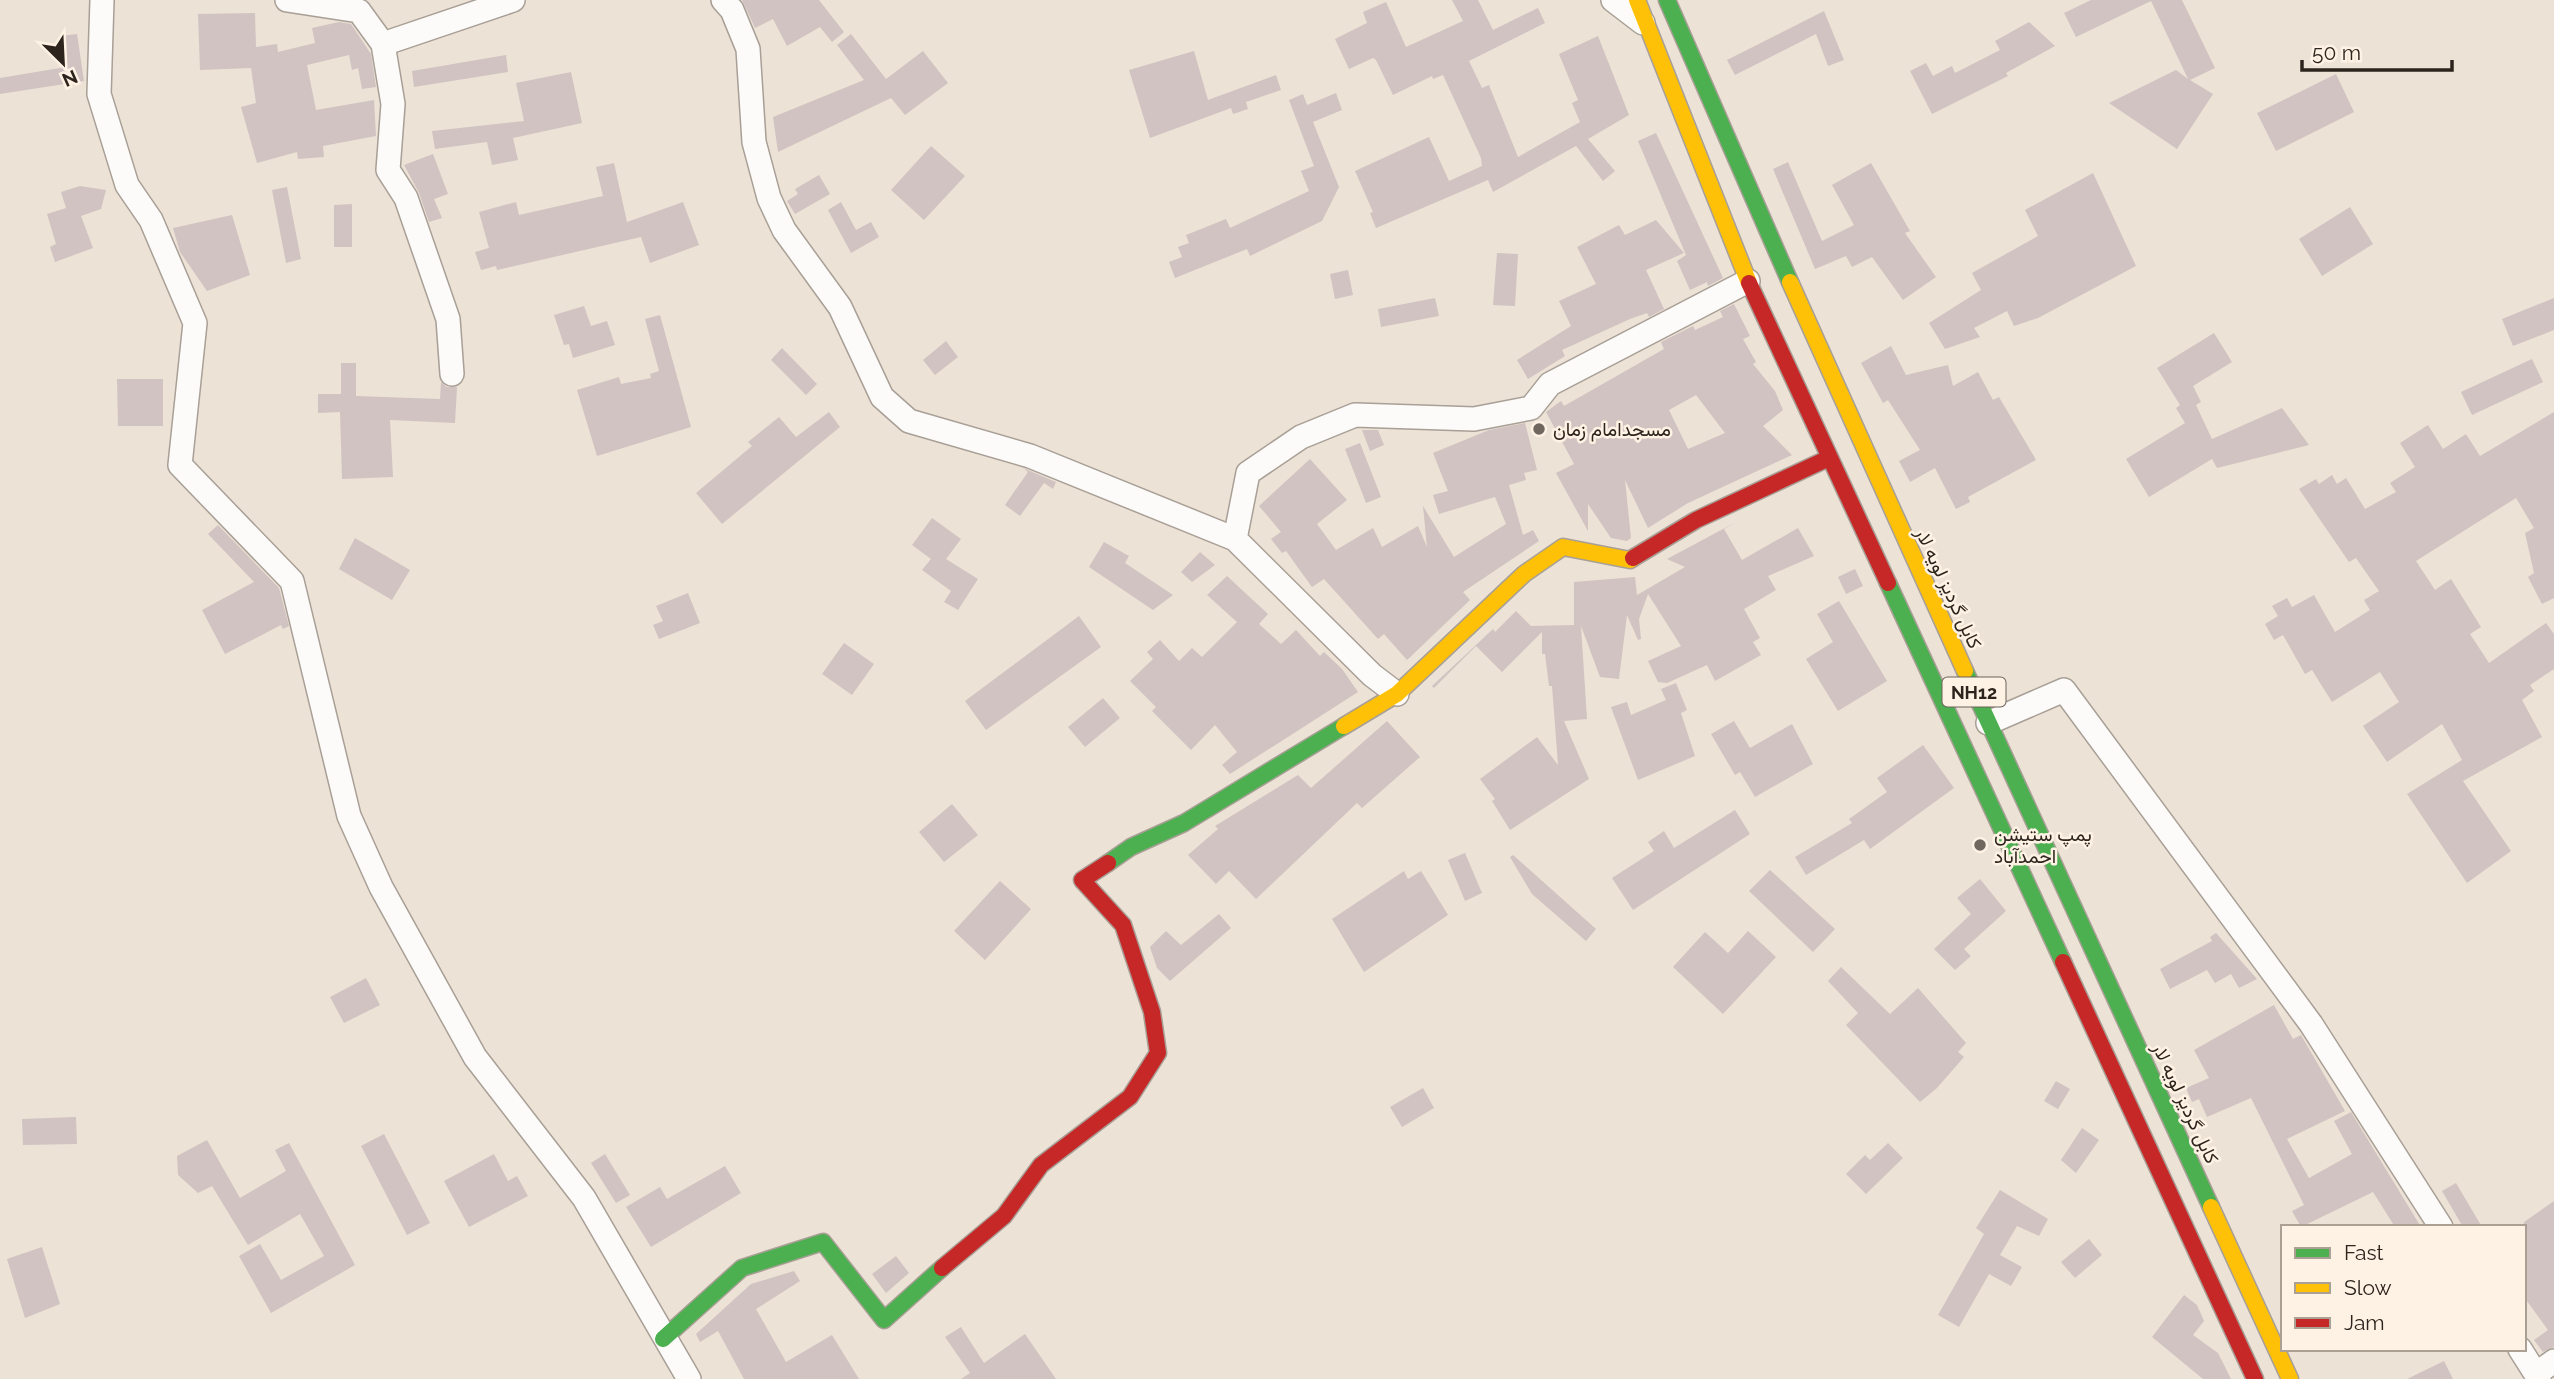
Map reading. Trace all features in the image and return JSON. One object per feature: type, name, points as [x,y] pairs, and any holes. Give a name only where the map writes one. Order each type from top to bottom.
[{"type":"main road","name":"NH12","points":[[1637,0],[1748,281],[2255,1379]]},
{"type":"main road","name":"کابل گردیز لویه لار","points":[[1667,0],[1870,466],[2290,1379]]},
{"type":"main road","points":[[663,1339],[742,1268],[823,1242],[884,1320],[980,1233],[1004,1216],[1041,1166],[1130,1097],[1157,1053],[1152,1012],[1123,925],[1082,880],[1131,847],[1184,823],[1396,694],[1524,574],[1563,547],[1630,560],[1696,520],[1829,458]]},
{"type":"street","points":[[103,0],[99,94],[127,185],[151,220],[195,323],[180,465],[292,581],[349,816],[381,887],[475,1057],[583,1198],[663,1339],[689,1379]]},
{"type":"street","points":[[287,0],[359,11],[383,44],[393,104],[388,170],[405,198],[448,319],[452,374]]},
{"type":"street","points":[[383,44],[513,0]]},
{"type":"street","points":[[723,0],[732,10],[748,49],[754,142],[768,198],[784,230],[840,307],[882,397],[909,421],[1030,456],[1235,539],[1372,675],[1396,694]]},
{"type":"street","points":[[1613,0],[1648,26]]},
{"type":"street","points":[[1235,539],[1248,473],[1301,437],[1356,415],[1474,419],[1531,408],[1550,384],[1748,281]]},
{"type":"street","points":[[1988,723],[2064,690],[2311,1024],[2440,1225]]},
{"type":"street","points":[[2522,1351],[2543,1371]]},
{"type":"building","points":[[742,0],[819,0],[844,32],[832,42],[820,27],[787,46],[773,19],[755,28]]},
{"type":"building","points":[[1452,0],[1478,0],[1493,30],[1538,8],[1545,23],[1469,61],[1482,88],[1489,85],[1518,157],[1580,122],[1572,103],[1578,100],[1559,54],[1598,36],[1629,115],[1588,139],[1615,171],[1603,181],[1576,146],[1493,192],[1488,180],[1376,228],[1370,213],[1373,212],[1355,171],[1429,137],[1449,181],[1482,166],[1481,158],[1443,75],[1433,79],[1432,76],[1393,95],[1376,60],[1373,58],[1349,69],[1335,39],[1367,23],[1363,12],[1386,2],[1406,47],[1463,21]]},
{"type":"building","points":[[2091,0],[2182,0],[2215,68],[2190,80],[2213,94],[2177,149],[2109,103],[2176,70],[2188,79],[2151,1],[2076,37],[2064,13]]},
{"type":"building","points":[[1824,11],[1844,60],[1828,66],[1816,34],[1735,75],[1727,60]]},
{"type":"building","points":[[255,13],[256,47],[277,44],[278,52],[315,43],[312,28],[339,22],[351,24],[371,54],[376,87],[362,89],[358,68],[352,70],[349,55],[307,65],[316,110],[374,100],[376,136],[323,146],[324,157],[298,159],[297,152],[257,163],[241,107],[256,103],[251,68],[200,70],[198,14]]},
{"type":"building","points":[[2029,22],[2055,46],[2006,73],[2008,76],[1932,114],[1910,71],[1926,63],[1933,76],[1952,66],[1955,73],[2000,50],[1995,41]]},
{"type":"building","points":[[77,34],[84,81],[0,94],[0,78],[66,67],[61,36]]},
{"type":"building","points":[[851,34],[886,79],[923,51],[948,83],[905,115],[891,98],[778,152],[773,117],[864,80],[837,45]]},
{"type":"building","points":[[1194,51],[1208,100],[1276,75],[1281,90],[1246,102],[1248,109],[1233,114],[1231,108],[1150,138],[1129,70]]},
{"type":"building","points":[[506,55],[508,72],[414,87],[412,71]]},
{"type":"building","points":[[571,72],[582,123],[513,138],[518,160],[492,165],[487,142],[435,149],[432,131],[524,121],[516,83]]},
{"type":"building","points":[[2336,74],[2354,112],[2276,151],[2257,113]]},
{"type":"building","points":[[1336,93],[1342,110],[1313,122],[1339,187],[1322,221],[1250,256],[1247,249],[1175,278],[1169,262],[1182,257],[1178,247],[1189,243],[1186,235],[1226,219],[1230,228],[1309,191],[1301,171],[1314,166],[1289,100],[1303,94],[1307,105]]},
{"type":"building","points":[[1656,133],[1723,278],[1708,286],[1707,282],[1690,290],[1677,261],[1686,255],[1638,141]]},
{"type":"building","points":[[931,146],[965,176],[924,220],[891,190]]},
{"type":"building","points":[[433,154],[448,194],[434,199],[442,218],[429,222],[419,193],[404,165]]},
{"type":"building","points":[[1788,162],[1822,241],[1854,225],[1832,185],[1871,163],[1910,231],[1905,233],[1936,277],[1903,300],[1872,257],[1852,267],[1846,256],[1815,269],[1773,169]]},
{"type":"building","points":[[614,163],[627,222],[683,202],[699,245],[650,263],[641,237],[497,270],[496,266],[481,270],[475,252],[489,248],[479,212],[516,202],[519,215],[603,196],[596,167]]},
{"type":"building","points":[[2093,173],[2136,266],[2038,318],[2014,326],[2007,311],[1974,328],[1980,337],[1945,349],[1929,323],[1981,290],[1972,273],[2038,236],[2025,210]]},
{"type":"building","points":[[819,175],[830,194],[795,214],[787,201],[798,194],[795,189]]},
{"type":"building","points":[[80,186],[106,190],[101,209],[81,216],[93,248],[55,262],[50,247],[56,244],[47,214],[66,208],[61,192]]},
{"type":"building","points":[[287,187],[301,259],[286,263],[272,190]]},
{"type":"building","points":[[841,202],[856,230],[871,222],[879,237],[851,253],[828,210]]},
{"type":"building","points":[[352,204],[352,247],[334,247],[334,205]]},
{"type":"building","points":[[2350,207],[2373,244],[2322,276],[2299,239]]},
{"type":"building","points":[[232,215],[250,275],[207,291],[180,252],[173,228]]},
{"type":"building","points":[[1656,220],[1684,253],[1646,270],[1664,309],[1649,317],[1647,313],[1630,319],[1562,350],[1565,356],[1528,379],[1517,360],[1571,326],[1559,301],[1596,284],[1577,247],[1619,225],[1625,235]]},
{"type":"building","points":[[1497,253],[1518,254],[1515,306],[1493,305]]},
{"type":"building","points":[[1348,270],[1353,295],[1335,299],[1330,274]]},
{"type":"building","points":[[1435,298],[1439,316],[1381,327],[1378,309]]},
{"type":"building","points":[[2554,298],[2554,330],[2513,346],[2502,319]]},
{"type":"building","points":[[1734,304],[1750,336],[1743,339],[1756,362],[1753,364],[1775,391],[1783,410],[1763,426],[1792,455],[1688,503],[1648,528],[1625,480],[1631,538],[1627,541],[1611,538],[1588,504],[1588,531],[1556,473],[1574,464],[1546,412],[1561,401],[1564,406],[1664,349],[1661,342],[1693,326],[1695,330],[1723,317],[1720,311]],"holes":[[[1696,395],[1725,433],[1688,449],[1669,410]]]},
{"type":"building","points":[[584,306],[591,326],[607,321],[615,345],[573,358],[569,344],[564,345],[554,315]]},
{"type":"building","points":[[660,315],[691,427],[597,456],[577,390],[619,377],[621,384],[651,378],[650,374],[659,371],[645,319]]},
{"type":"building","points":[[2214,333],[2232,362],[2193,386],[2201,402],[2196,405],[2212,439],[2282,408],[2309,445],[2217,468],[2212,459],[2149,497],[2126,459],[2185,423],[2176,408],[2180,405],[2157,368]]},
{"type":"building","points":[[946,341],[958,357],[935,375],[923,360]]},
{"type":"building","points":[[1891,346],[1906,375],[1948,365],[1953,386],[1978,372],[1993,400],[1999,397],[2036,460],[1968,497],[1970,502],[1956,509],[1935,468],[1910,482],[1899,461],[1920,450],[1888,400],[1883,403],[1861,363]]},
{"type":"building","points":[[782,348],[817,384],[806,395],[771,360]]},
{"type":"building","points":[[2532,359],[2543,382],[2472,415],[2461,392]]},
{"type":"building","points":[[341,363],[356,363],[356,396],[440,399],[441,382],[447,387],[457,387],[455,423],[390,420],[393,477],[342,479],[340,412],[318,413],[318,394],[341,394]]},
{"type":"building","points":[[117,379],[163,379],[163,426],[118,426]]},
{"type":"building","points":[[829,412],[840,427],[722,524],[696,493],[752,446],[748,442],[779,417],[796,437]]},
{"type":"building","points":[[2554,412],[2554,598],[2542,604],[2528,577],[2534,573],[2525,533],[2534,528],[2516,498],[2416,561],[2435,590],[2451,579],[2481,627],[2470,634],[2489,663],[2546,623],[2554,634],[2554,669],[2530,685],[2534,691],[2522,700],[2542,737],[2463,781],[2511,851],[2467,883],[2407,794],[2462,760],[2442,724],[2387,762],[2363,726],[2399,702],[2380,672],[2332,702],[2312,670],[2305,674],[2283,635],[2274,640],[2265,624],[2278,616],[2272,606],[2287,598],[2292,607],[2314,595],[2335,632],[2370,610],[2364,600],[2379,591],[2356,558],[2349,562],[2299,489],[2316,479],[2319,484],[2332,475],[2337,484],[2346,478],[2365,509],[2396,492],[2390,483],[2415,467],[2400,443],[2428,425],[2443,449],[2466,434],[2480,456]]},
{"type":"building","points":[[1525,423],[1537,470],[1524,473],[1526,480],[1509,485],[1523,535],[1533,530],[1539,541],[1463,592],[1470,600],[1407,660],[1384,634],[1378,639],[1324,579],[1312,587],[1286,551],[1282,553],[1271,539],[1281,532],[1259,506],[1310,459],[1347,500],[1317,524],[1336,550],[1373,528],[1382,547],[1418,526],[1427,547],[1423,506],[1454,557],[1506,524],[1495,497],[1439,514],[1433,495],[1448,491],[1433,453],[1489,430]]},
{"type":"building","points":[[1362,430],[1378,430],[1384,445],[1370,451]]},
{"type":"building","points":[[1360,443],[1381,497],[1366,503],[1345,449]]},
{"type":"building","points":[[1023,468],[1056,482],[1053,489],[1044,483],[1020,516],[1005,505],[1028,472]]},
{"type":"building","points":[[932,518],[961,539],[946,559],[978,579],[958,610],[944,602],[951,591],[922,570],[931,559],[912,545]]},
{"type":"building","points":[[1738,521],[1724,529],[1742,560],[1798,528],[1814,556],[1768,576],[1776,590],[1744,609],[1760,638],[1753,642],[1761,655],[1715,681],[1707,665],[1667,683],[1658,682],[1648,661],[1681,646],[1648,594],[1639,619],[1641,639],[1638,640],[1627,615],[1619,679],[1600,677],[1581,626],[1587,719],[1564,721],[1589,779],[1510,830],[1492,801],[1495,799],[1480,779],[1537,737],[1558,765],[1552,686],[1549,686],[1545,654],[1542,654],[1542,632],[1502,672],[1476,646],[1434,688],[1432,686],[1493,629],[1495,632],[1516,611],[1531,626],[1574,625],[1574,582],[1635,577],[1637,595],[1685,567],[1667,559]]},
{"type":"building","points":[[218,525],[279,588],[289,626],[283,629],[281,625],[225,654],[202,610],[254,582],[208,534]]},
{"type":"building","points":[[355,538],[410,570],[392,600],[339,569]]},
{"type":"building","points":[[1104,542],[1129,556],[1125,563],[1173,595],[1153,610],[1089,567]]},
{"type":"building","points":[[1200,552],[1215,565],[1192,582],[1181,572]]},
{"type":"building","points":[[1855,569],[1863,586],[1846,594],[1838,577]]},
{"type":"building","points":[[1227,576],[1268,614],[1259,624],[1281,644],[1296,630],[1320,656],[1324,652],[1342,669],[1358,692],[1230,774],[1222,765],[1237,752],[1215,725],[1191,750],[1152,711],[1156,707],[1130,681],[1153,659],[1147,652],[1160,640],[1179,661],[1192,648],[1202,657],[1237,622],[1207,595]]},
{"type":"building","points":[[688,593],[700,623],[659,639],[653,625],[663,621],[656,606]]},
{"type":"building","points":[[1839,601],[1887,681],[1838,711],[1806,659],[1833,642],[1817,614]]},
{"type":"building","points":[[1079,616],[1101,647],[986,730],[965,701]]},
{"type":"building","points":[[844,643],[874,664],[852,695],[822,674]]},
{"type":"building","points":[[1676,683],[1687,710],[1681,713],[1695,756],[1638,780],[1611,707],[1627,702],[1631,715],[1666,700],[1661,689]]},
{"type":"building","points":[[1103,698],[1120,718],[1085,747],[1068,727]]},
{"type":"building","points":[[1387,721],[1420,757],[1362,808],[1357,803],[1256,899],[1229,871],[1216,884],[1188,855],[1218,829],[1215,826],[1298,775],[1311,788]]},
{"type":"building","points":[[1734,721],[1750,748],[1792,724],[1813,764],[1755,797],[1740,772],[1735,775],[1711,734]]},
{"type":"building","points":[[1923,745],[1954,788],[1870,849],[1864,840],[1806,875],[1795,857],[1852,823],[1849,819],[1887,792],[1877,778]]},
{"type":"building","points":[[952,804],[978,835],[944,862],[919,832]]},
{"type":"building","points":[[1735,810],[1750,834],[1633,910],[1612,878],[1654,851],[1648,842],[1664,831],[1674,848]]},
{"type":"building","points":[[1465,853],[1482,893],[1465,901],[1448,860]]},
{"type":"building","points":[[1513,855],[1596,929],[1586,941],[1532,894],[1510,857]]},
{"type":"building","points":[[1770,870],[1835,929],[1813,952],[1749,891]]},
{"type":"building","points":[[1404,871],[1408,879],[1421,871],[1448,915],[1364,972],[1332,919]]},
{"type":"building","points":[[1980,879],[2006,911],[1964,949],[1971,956],[1955,970],[1934,949],[1971,914],[1957,898]]},
{"type":"building","points":[[1000,881],[1031,909],[985,960],[954,931]]},
{"type":"building","points":[[1219,914],[1231,928],[1170,981],[1157,968],[1150,947],[1166,931],[1181,945]]},
{"type":"building","points":[[1748,931],[1776,957],[1723,1014],[1673,967],[1705,932],[1728,953]]},
{"type":"building","points":[[2216,933],[2257,979],[2239,988],[2231,974],[2215,983],[2207,970],[2170,989],[2160,969],[2212,941],[2210,937]]},
{"type":"building","points":[[1841,967],[1890,1014],[1918,988],[1966,1043],[1958,1052],[1964,1057],[1937,1088],[1920,1102],[1846,1025],[1858,1013],[1828,981]]},
{"type":"building","points":[[366,978],[380,1005],[344,1023],[330,997]]},
{"type":"building","points":[[2274,1005],[2293,1039],[2301,1035],[2345,1111],[2287,1139],[2309,1178],[2352,1154],[2334,1121],[2351,1112],[2420,1225],[2394,1225],[2373,1192],[2305,1225],[2300,1225],[2292,1211],[2304,1205],[2251,1098],[2207,1117],[2199,1099],[2192,1102],[2186,1088],[2209,1078],[2194,1050]]},
{"type":"building","points":[[2056,1081],[2070,1089],[2058,1109],[2044,1101]]},
{"type":"building","points":[[1423,1088],[1434,1108],[1402,1127],[1390,1107]]},
{"type":"building","points":[[76,1117],[77,1144],[23,1145],[22,1119]]},
{"type":"building","points":[[2082,1128],[2099,1140],[2076,1173],[2061,1160]]},
{"type":"building","points":[[384,1134],[430,1223],[407,1235],[361,1146]]},
{"type":"building","points":[[207,1140],[240,1198],[286,1171],[275,1150],[289,1143],[355,1265],[271,1313],[239,1256],[260,1244],[281,1280],[324,1256],[300,1214],[248,1245],[212,1186],[198,1193],[178,1175],[177,1156]]},
{"type":"building","points":[[1888,1143],[1903,1158],[1866,1194],[1846,1174],[1865,1155],[1870,1160]]},
{"type":"building","points":[[494,1154],[508,1181],[517,1176],[528,1196],[469,1227],[444,1181]]},
{"type":"building","points":[[605,1154],[630,1195],[616,1203],[591,1163]]},
{"type":"building","points":[[725,1166],[741,1193],[651,1247],[626,1207],[660,1187],[667,1199]]},
{"type":"building","points":[[2456,1183],[2481,1225],[2462,1225],[2442,1191]]},
{"type":"building","points":[[2000,1190],[2048,1219],[2039,1236],[2017,1226],[2000,1255],[2022,1267],[2011,1286],[1989,1274],[1959,1327],[1938,1315],[1984,1234],[1976,1228]]},
{"type":"building","points":[[2554,1201],[2554,1347],[2543,1352],[2534,1340],[2548,1330],[2526,1300],[2524,1222]]},
{"type":"building","points":[[2089,1239],[2102,1255],[2075,1278],[2061,1262]]},
{"type":"building","points":[[42,1247],[60,1304],[25,1318],[7,1259]]},
{"type":"building","points":[[896,1256],[909,1273],[886,1293],[872,1274]]},
{"type":"building","points":[[794,1271],[800,1281],[756,1309],[786,1362],[832,1335],[859,1379],[744,1379],[718,1331],[700,1342],[696,1334],[751,1284]]},
{"type":"building","points":[[2184,1295],[2197,1305],[2204,1321],[2193,1335],[2218,1353],[2231,1379],[2203,1379],[2152,1337]]},
{"type":"building","points":[[961,1327],[984,1363],[1025,1334],[1056,1379],[961,1379],[970,1373],[945,1337]]},
{"type":"building","points":[[2444,1361],[2453,1379],[2407,1379]]},
{"type":"traffic: fast","points":[[1667,0],[1790,282]]},
{"type":"traffic: fast","points":[[1888,583],[2063,962]]},
{"type":"traffic: fast","points":[[1965,671],[2211,1207]]},
{"type":"traffic: fast","points":[[1108,863],[1131,847],[1184,823],[1344,726]]},
{"type":"traffic: fast","points":[[663,1339],[742,1268],[823,1242],[884,1320],[942,1268]]},
{"type":"traffic: slow","points":[[1637,0],[1749,283]]},
{"type":"traffic: slow","points":[[1790,282],[1965,671]]},
{"type":"traffic: slow","points":[[1344,726],[1397,694],[1524,574],[1563,547],[1630,560],[1633,558]]},
{"type":"traffic: slow","points":[[2211,1207],[2290,1379]]},
{"type":"traffic: jam","points":[[1749,283],[1888,583]]},
{"type":"traffic: jam","points":[[1633,558],[1696,520],[1829,458]]},
{"type":"traffic: jam","points":[[942,1268],[1004,1216],[1041,1165],[1130,1097],[1158,1053],[1152,1012],[1123,925],[1082,880],[1108,863]]},
{"type":"traffic: jam","points":[[2063,962],[2255,1379]]},
{"type":"place","name":"مسجدامام زمان","points":[[1539,429]]},
{"type":"place","name":"پمپ ستیشن احمدآباد","points":[[1980,845]]}]
